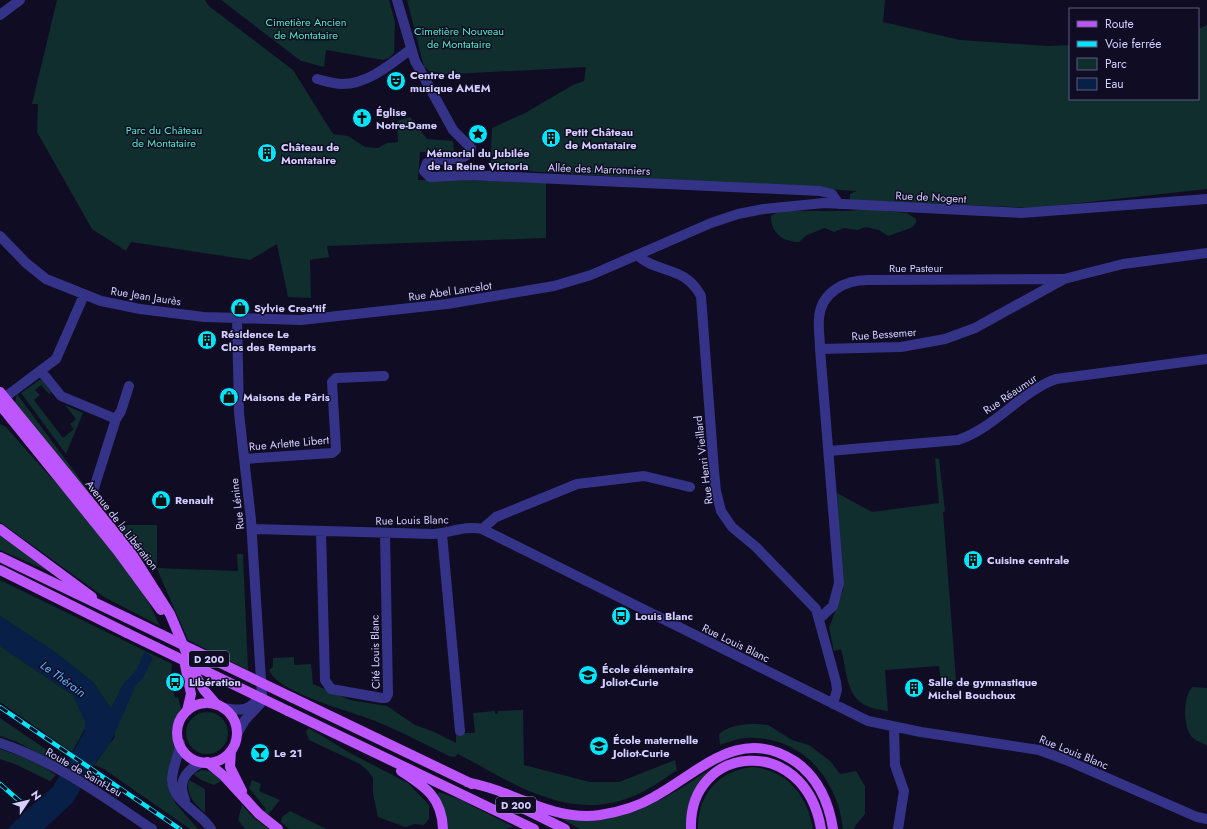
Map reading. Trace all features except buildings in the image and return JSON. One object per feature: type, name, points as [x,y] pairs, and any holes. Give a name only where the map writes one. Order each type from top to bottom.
[{"type":"main road","name":"Avenue de la Libération","points":[[1,399],[38,452],[117,550],[166,618],[176,637],[188,674],[190,699],[187,711]]},
{"type":"main road","name":"Avenue de la Libération","points":[[1,399],[130,550],[170,614],[197,678],[204,690],[220,706]]},
{"type":"main road","points":[[0,418],[9,424],[26,444],[38,452]]},
{"type":"main road","points":[[0,529],[108,609]]},
{"type":"main road","name":"D 200","points":[[0,557],[566,829]]},
{"type":"main road","name":"D 200","points":[[0,570],[127,633],[534,829]]},
{"type":"main road","points":[[252,808],[231,771],[229,763],[231,751],[237,734],[234,719],[220,706],[201,704],[187,711],[179,725],[180,743],[188,755],[204,762],[224,776],[252,808],[278,829]]},
{"type":"main road","points":[[368,749],[426,789],[437,802],[441,812],[443,829]]},
{"type":"main road","points":[[467,782],[500,791],[555,812],[577,816],[599,815],[624,810],[643,803],[668,789],[706,763],[723,754],[742,749],[764,750],[777,753],[792,760],[810,774],[825,800],[833,829]]},
{"type":"main road","points":[[204,762],[220,760],[231,751]]},
{"type":"main road","points":[[691,829],[691,814],[695,800],[712,776],[735,763],[756,760],[781,766],[802,782],[814,801],[821,829]]},
{"type":"street","points":[[0,15],[20,0]]},
{"type":"street","points":[[317,79],[341,84],[359,81],[384,69],[411,49],[397,0]]},
{"type":"street","name":"Allée des Marronniers","points":[[411,49],[426,81],[453,130],[471,148],[470,152],[464,157],[436,159],[427,162],[424,171],[430,177],[468,175],[820,191],[832,194],[839,204]]},
{"type":"street","name":"Rue de Nogent","points":[[660,246],[711,223],[747,212],[808,204],[839,204],[1021,213],[1207,199]]},
{"type":"street","name":"Rue Jean Jaurès","points":[[0,236],[19,256],[41,275],[60,286],[84,295],[112,304],[140,309],[237,319]]},
{"type":"street","name":"Rue Abel Lancelot","points":[[237,319],[314,319],[439,305],[500,296],[580,279],[660,246]]},
{"type":"street","name":"Rue Bessemer","points":[[820,349],[901,347],[954,337],[975,328],[1064,279],[1123,264],[1207,253]]},
{"type":"street","name":"Rue Henri Vieillard","points":[[638,256],[646,261],[686,278],[694,286],[702,299],[713,464],[716,492],[723,515],[732,527],[756,548],[814,606],[820,618],[837,686],[833,704]]},
{"type":"street","name":"Rue Pasteur","points":[[820,349],[818,318],[822,307],[833,291],[848,282],[868,280],[1064,279]]},
{"type":"street","points":[[1,399],[41,371],[58,356],[84,295]]},
{"type":"street","name":"Rue Lénine","points":[[237,319],[238,404],[252,529],[262,696],[260,704],[245,720],[237,734]]},
{"type":"street","points":[[820,349],[829,451],[838,587],[832,609],[820,618]]},
{"type":"street","name":"Rue Réaumur","points":[[829,451],[958,440],[976,431],[1056,379],[1207,359]]},
{"type":"street","points":[[41,371],[61,396],[116,419]]},
{"type":"street","name":"Rue Arlette Libert","points":[[244,459],[332,453],[336,450],[332,382],[336,378],[384,376]]},
{"type":"street","points":[[94,488],[116,419],[121,411],[129,386]]},
{"type":"street","points":[[482,529],[496,517],[540,500],[572,485],[644,476],[690,487]]},
{"type":"street","name":"Rue Louis Blanc","points":[[252,529],[442,534],[470,528],[482,529],[868,721],[894,727],[1039,750],[1066,760],[1196,817],[1207,820]]},
{"type":"street","name":"Cité Louis Blanc","points":[[321,532],[324,680],[331,689],[382,698],[386,698],[388,694],[385,533]]},
{"type":"street","points":[[442,534],[460,730]]},
{"type":"street","name":"Rue Lénine","points":[[220,706],[239,710],[249,708],[257,700],[261,687]]},
{"type":"street","points":[[894,727],[895,765],[904,791],[898,829]]},
{"type":"street","name":"Route de Saint-Leu","points":[[0,743],[60,771],[87,786],[152,829]]},
{"type":"street","points":[[180,743],[172,784],[179,797],[210,829]]},
{"type":"street","points":[[190,807],[183,794],[182,779],[190,769],[204,762]]},
{"type":"green space","name":"Parc du Château de Montataire","points":[[57,0],[205,0],[209,6],[293,70],[333,134],[348,136],[365,147],[378,148],[387,143],[398,142],[397,121],[410,117],[427,139],[453,141],[454,152],[420,152],[418,180],[546,183],[546,238],[327,246],[329,257],[310,260],[311,298],[288,297],[277,244],[250,260],[131,242],[126,251],[92,229],[37,132],[38,104],[32,104]]},
{"type":"green space","name":"Cimetière Ancien de Montataire","points":[[221,0],[389,0],[395,22],[394,53],[389,58],[383,60],[326,50],[324,67],[301,61]]},
{"type":"green space","name":"Cimetière Nouveau de Montataire","points":[[407,0],[885,0],[883,22],[960,40],[1048,46],[1069,45],[1069,100],[1199,100],[1199,29],[1207,25],[1207,189],[1034,208],[850,200],[850,194],[857,191],[490,169],[492,128],[525,113],[573,85],[584,81],[586,67],[435,75],[424,67]]},
{"type":"green space","points":[[865,209],[907,213],[916,219],[916,223],[911,228],[888,236],[879,230],[866,227],[857,230],[844,228],[834,232],[825,228],[807,235],[799,242],[793,242],[779,235],[775,231],[771,222],[771,216],[780,211],[849,211]]},
{"type":"green space","points":[[41,379],[51,392],[49,394],[41,385],[35,390],[40,395],[34,400],[63,438],[74,429],[70,424],[76,419],[65,405],[83,413],[66,454],[21,393]]},
{"type":"green space","points":[[17,394],[94,498],[91,498],[14,405]]},
{"type":"green space","points":[[0,424],[6,427],[98,530],[133,577],[148,601],[160,626],[104,597],[0,522]]},
{"type":"green space","points":[[935,458],[939,459],[945,511],[943,512],[956,680],[941,682],[939,666],[885,670],[888,711],[874,708],[864,704],[852,691],[848,683],[841,649],[834,651],[829,628],[843,590],[837,493],[872,512],[939,503]]},
{"type":"green space","points":[[117,525],[157,525],[157,568],[238,571],[237,554],[243,554],[248,670],[188,640],[157,569],[154,570]]},
{"type":"green space","points":[[0,535],[49,569],[48,571],[0,550]]},
{"type":"green space","points":[[0,580],[172,664],[174,694],[175,698],[178,697],[181,709],[172,727],[174,749],[167,782],[176,804],[198,829],[190,829],[104,769],[94,765],[114,738],[124,683],[111,709],[93,682],[52,650],[0,616]]},
{"type":"green space","points":[[0,646],[73,695],[85,720],[86,727],[72,752],[0,702]]},
{"type":"green space","points":[[294,657],[294,665],[311,664],[313,684],[350,700],[387,706],[415,725],[434,732],[456,743],[456,733],[475,733],[473,713],[495,711],[495,714],[498,714],[498,711],[523,710],[524,765],[590,782],[619,782],[675,760],[677,770],[643,792],[614,802],[590,805],[567,803],[545,797],[523,788],[458,754],[455,757],[449,756],[380,723],[319,701],[287,687],[275,679],[269,670],[273,667],[273,658]]},
{"type":"green space","points":[[1192,687],[1207,688],[1207,746],[1192,737],[1188,731],[1185,712],[1187,698]]},
{"type":"green space","points":[[203,712],[211,712],[219,715],[225,721],[228,733],[225,745],[219,751],[211,754],[203,754],[195,751],[189,745],[186,737],[186,729],[189,721],[195,715]]},
{"type":"green space","points":[[0,718],[66,763],[64,767],[17,742],[0,736]]},
{"type":"green space","points":[[757,724],[768,725],[792,740],[809,745],[830,761],[840,774],[856,771],[865,786],[865,814],[854,829],[843,829],[840,811],[825,777],[800,752],[784,744],[766,739],[744,738],[720,745],[719,734],[723,731],[737,726]]},
{"type":"green space","points":[[309,728],[350,753],[408,783],[429,805],[429,819],[424,825],[415,824],[405,827],[378,817],[373,794],[373,778],[368,771],[360,764],[309,740],[306,731]]},
{"type":"green space","points":[[0,749],[29,760],[56,775],[50,781],[15,764],[0,759]]},
{"type":"green space","points":[[753,767],[776,773],[786,779],[794,787],[806,806],[813,829],[698,829],[701,805],[712,786],[730,773]]},
{"type":"green space","points":[[202,770],[210,771],[223,780],[214,785],[201,780],[193,774]]},
{"type":"green space","points":[[709,770],[703,776],[691,797],[687,812],[687,829],[580,829],[558,817],[602,819],[639,810],[673,793]]},
{"type":"green space","points":[[189,780],[205,789],[205,813],[194,803],[190,795],[188,790]]},
{"type":"green space","points":[[252,780],[261,784],[259,791],[280,800],[268,815],[263,811],[266,809],[249,788]]},
{"type":"green space","points":[[439,792],[461,800],[514,827],[505,829],[447,829],[437,794]]},
{"type":"green space","points":[[242,805],[254,818],[269,829],[245,829],[238,820]]},
{"type":"green space","points":[[290,811],[326,829],[289,829],[281,822],[282,817]]},
{"type":"water","name":"Le Thérain","points":[[0,616],[52,650],[93,682],[111,709],[124,683],[137,669],[145,650],[153,658],[143,678],[136,685],[110,744],[97,760],[73,802],[44,829],[8,829],[18,818],[53,787],[85,731],[85,721],[73,695],[0,646]]},
{"type":"railway","points":[[0,707],[180,829]]},
{"type":"railway","points":[[0,784],[23,804]]},
{"type":"place","name":"Centre de musique AMEM","points":[[396,81]]},
{"type":"place","name":"Église Notre-Dame","points":[[362,118]]},
{"type":"place","name":"Mémorial du Jubilée de la Reine Victoria","points":[[478,134]]},
{"type":"place","name":"Petit Château de Montataire","points":[[551,138]]},
{"type":"place","name":"Château de Montataire","points":[[267,153]]},
{"type":"place","name":"Sylvie Crea'tif","points":[[240,308]]},
{"type":"place","name":"Résidence Le Clos des Remparts","points":[[207,340]]},
{"type":"place","name":"Maisons de Pâris","points":[[229,397]]},
{"type":"place","name":"Renault","points":[[161,500]]},
{"type":"place","name":"Cuisine centrale","points":[[973,560]]},
{"type":"place","name":"Louis Blanc","points":[[621,616]]},
{"type":"place","name":"École élémentaire Joliot-Curie","points":[[588,675]]},
{"type":"place","name":"Libération","points":[[175,682]]},
{"type":"place","name":"Salle de gymnastique Michel Bouchoux","points":[[914,688]]},
{"type":"place","name":"École maternelle Joliot-Curie","points":[[599,746]]},
{"type":"place","name":"Le 21","points":[[260,753]]}]
